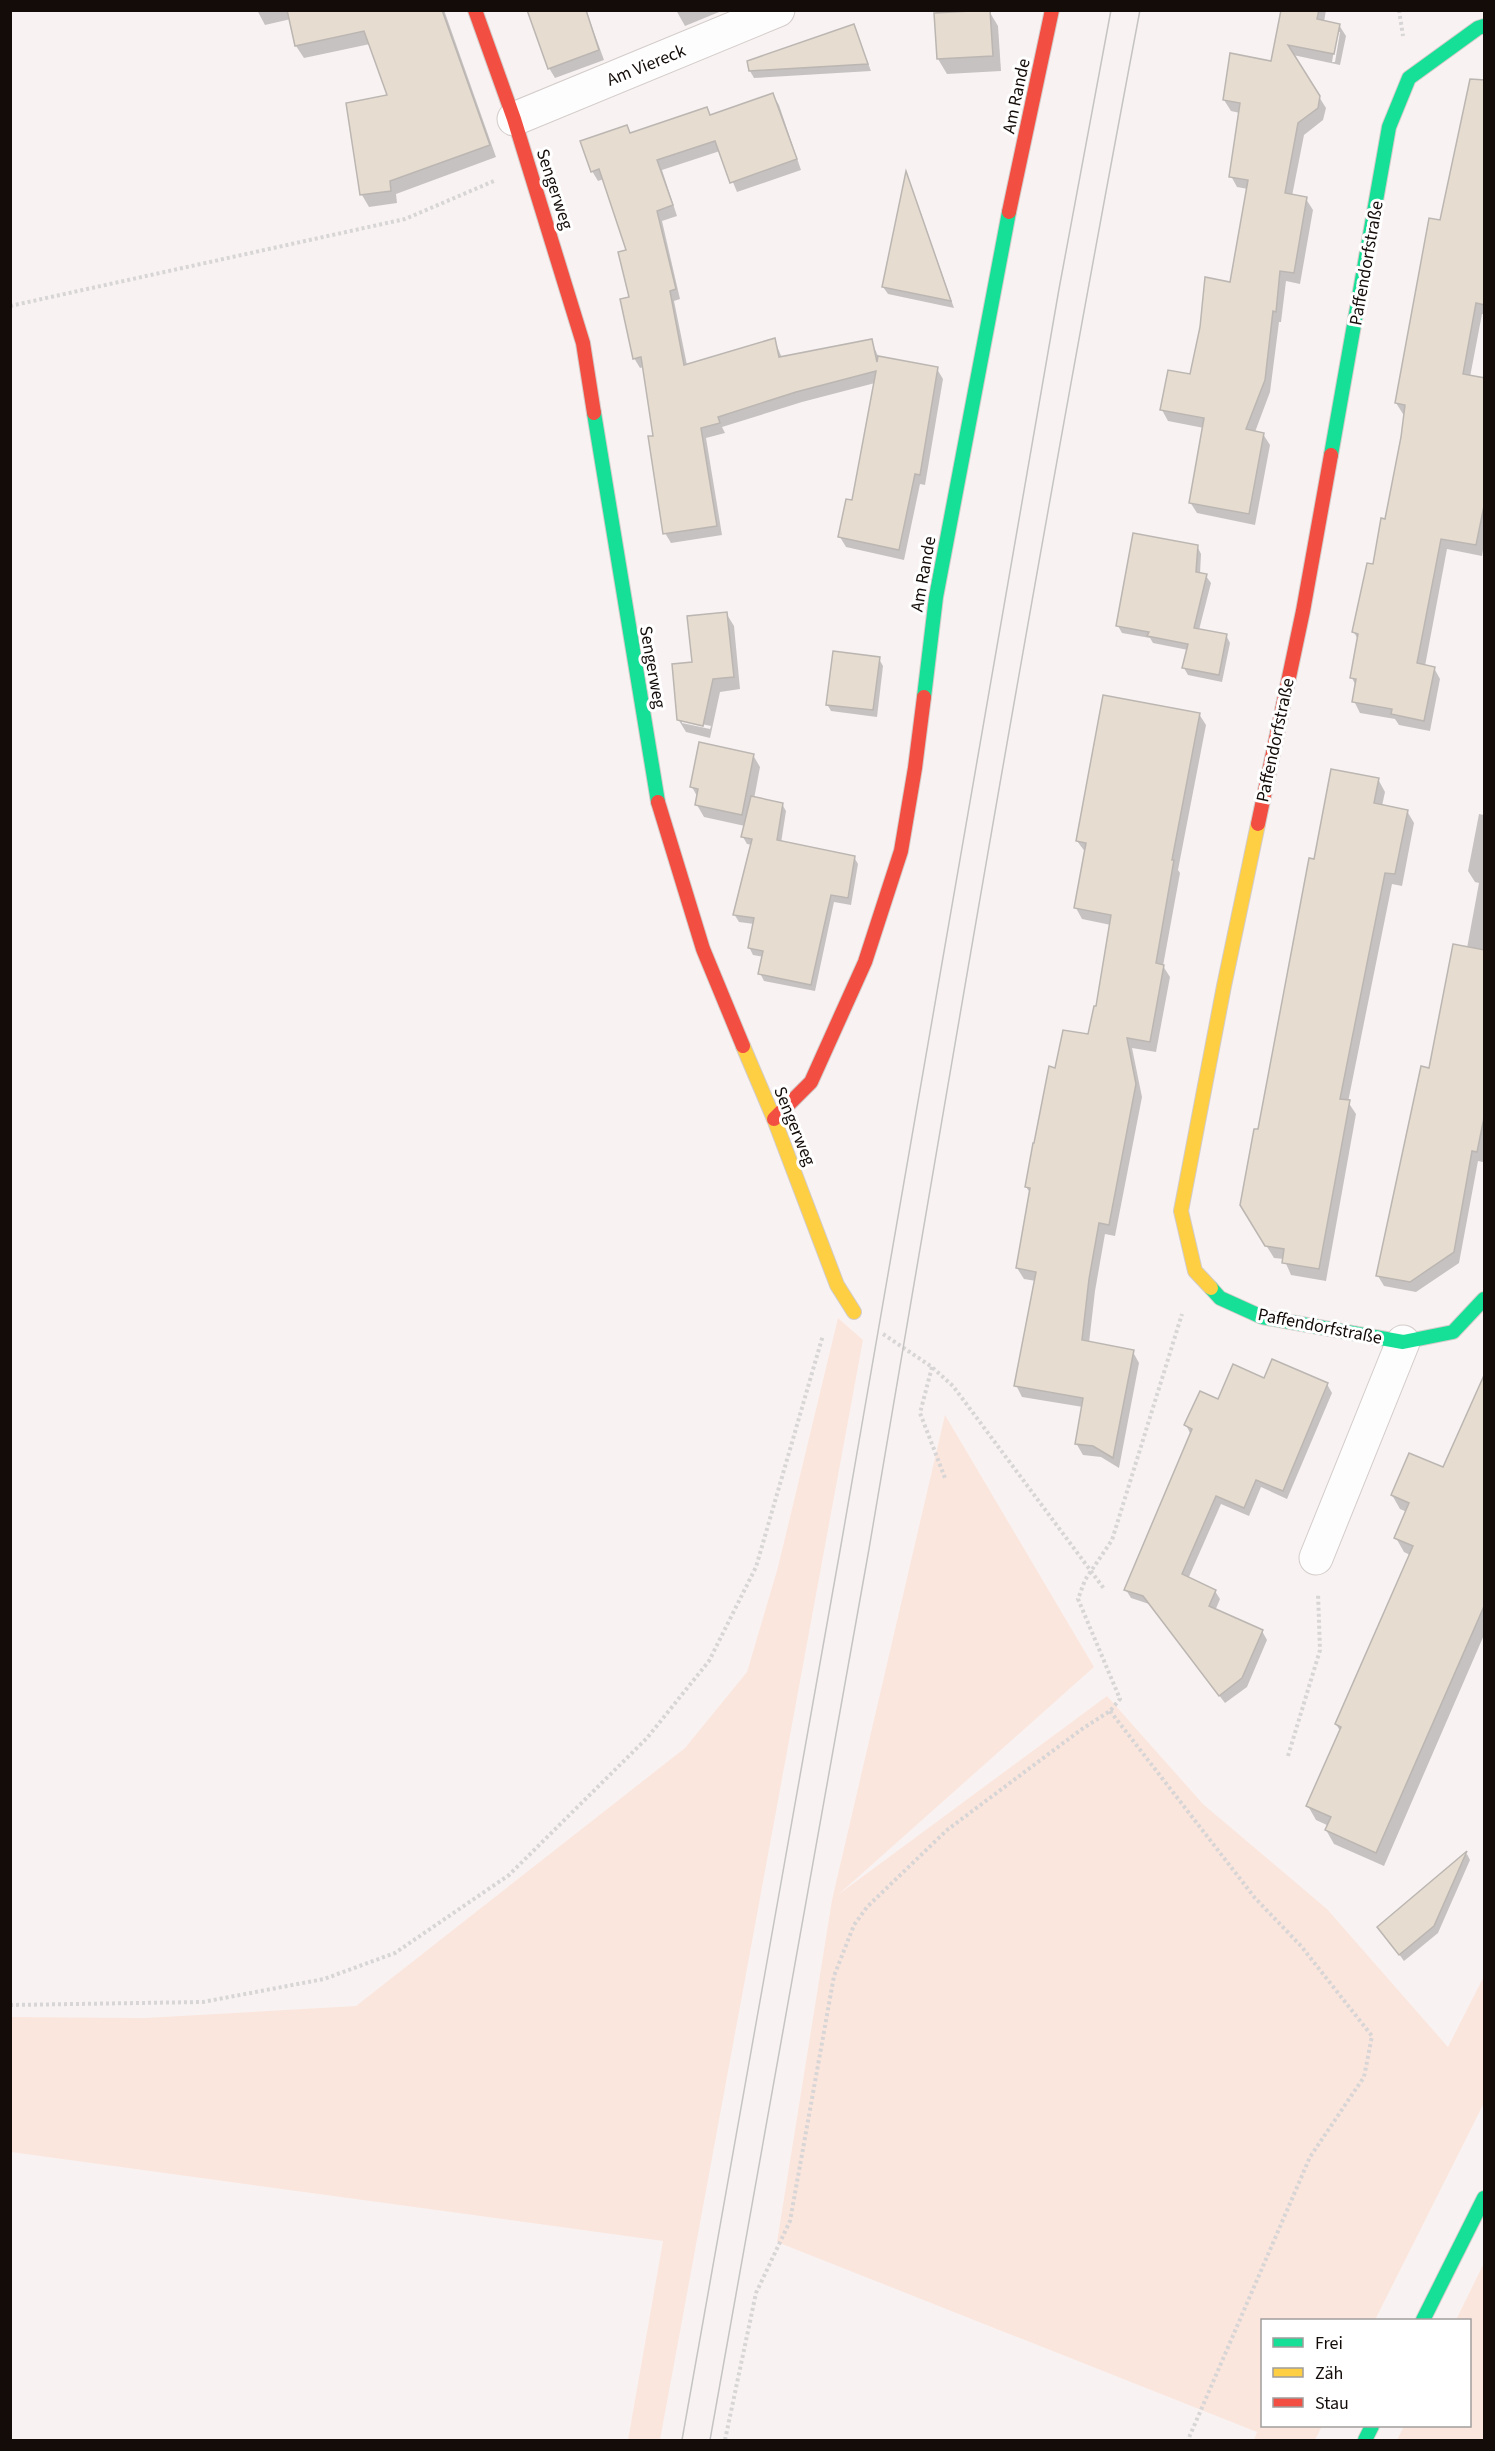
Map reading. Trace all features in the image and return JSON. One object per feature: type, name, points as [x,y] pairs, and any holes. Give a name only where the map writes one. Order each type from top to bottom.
[{"type":"main road","name":"Sengerweg","points":[[475,10],[514,119],[583,343],[658,804],[704,949],[774,1119],[837,1285],[854,1312]]},
{"type":"main road","name":"Am Rande","points":[[774,1119],[811,1082],[865,963],[901,851],[915,768],[938,586],[1006,224],[1052,10]]},
{"type":"main road","name":"Paffendorfstraße","points":[[1485,26],[1478,28],[1409,78],[1389,127],[1303,611],[1224,986],[1181,1211],[1194,1271],[1220,1298],[1262,1317],[1403,1342],[1453,1332],[1485,1299]]},
{"type":"main road","points":[[1424,2319],[1485,2198]]},
{"type":"street","name":"Am Viereck","points":[[514,119],[778,10]]},
{"type":"street","name":"Paffendorfstraße","points":[[1316,1558],[1403,1342]]},
{"type":"path","points":[[10,306],[405,219],[529,168]]},
{"type":"path","points":[[725,2440],[758,2288],[790,2221],[834,1976],[854,1925],[867,1907],[947,1830],[1082,1729],[1110,1712],[1120,1699],[1078,1599],[1085,1580],[1112,1540],[1194,1271]]},
{"type":"path","points":[[10,2005],[203,2002],[324,1979],[394,1953],[509,1875],[647,1738],[710,1661],[756,1567],[837,1285]]},
{"type":"path","points":[[854,1312],[932,1367],[953,1386],[1105,1590]]},
{"type":"path","points":[[932,1367],[920,1413],[945,1478]]},
{"type":"path","points":[[1288,1756],[1320,1650],[1316,1558]]},
{"type":"path","points":[[1110,1712],[1255,1898],[1301,1946],[1372,2036],[1364,2077],[1310,2157],[1188,2440]]},
{"type":"shaded area","points":[[838,1318],[863,1340],[660,2440],[628,2440],[663,2241],[11,2152],[11,2017],[145,2018],[356,2006],[685,1748],[747,1672],[778,1567]]},
{"type":"shaded area","points":[[945,1415],[1094,1667],[839,1894],[1107,1696],[1203,1804],[1327,1909],[1448,2047],[1484,1976],[1484,2103],[1376,2319],[1261,2319],[1261,2427],[1322,2427],[1315,2440],[1254,2440],[1257,2432],[777,2242],[832,1900]]},
{"type":"shaded area","points":[[1484,2263],[1484,2440],[1397,2440],[1404,2427],[1471,2427],[1471,2319],[1456,2319]]},
{"type":"building","points":[[287,10],[442,10],[490,145],[390,181],[391,191],[360,195],[346,103],[387,95],[364,31],[295,46]]},
{"type":"building","points":[[527,10],[586,10],[599,50],[548,69]]},
{"type":"building","points":[[990,10],[993,56],[937,59],[934,13]]},
{"type":"building","points":[[1281,10],[1319,10],[1317,19],[1340,24],[1334,54],[1288,45],[1320,96],[1318,108],[1298,123],[1285,193],[1307,197],[1294,273],[1280,271],[1265,380],[1246,429],[1264,433],[1249,514],[1189,503],[1204,418],[1160,410],[1168,370],[1190,374],[1200,327],[1205,277],[1230,282],[1248,180],[1229,177],[1240,103],[1223,100],[1230,53],[1271,61]]},
{"type":"building","points":[[854,24],[868,64],[749,71],[747,61]]},
{"type":"building","points":[[1470,79],[1485,80],[1485,305],[1476,303],[1463,374],[1485,378],[1485,501],[1476,545],[1441,539],[1417,663],[1435,667],[1424,721],[1391,714],[1392,709],[1352,702],[1356,679],[1350,678],[1358,634],[1352,632],[1367,563],[1373,564],[1381,518],[1385,519],[1401,437],[1405,405],[1395,403],[1429,218],[1440,220]]},
{"type":"building","points":[[773,93],[797,159],[730,183],[715,141],[657,160],[673,205],[657,211],[676,289],[670,291],[684,365],[775,338],[779,357],[872,339],[877,362],[878,356],[938,367],[920,475],[915,474],[899,550],[838,537],[846,499],[852,500],[876,371],[796,392],[718,417],[720,423],[701,428],[717,526],[663,534],[648,436],[653,436],[641,357],[633,359],[620,299],[629,297],[618,252],[626,250],[599,169],[591,172],[580,141],[627,125],[630,133],[707,107],[710,115]]},
{"type":"building","points":[[906,171],[951,301],[882,287]]},
{"type":"building","points":[[1133,533],[1198,545],[1196,572],[1207,574],[1194,628],[1227,634],[1219,675],[1182,668],[1188,644],[1147,636],[1149,632],[1116,626]]},
{"type":"building","points":[[727,612],[734,677],[713,679],[703,726],[677,720],[672,664],[692,662],[687,616]]},
{"type":"building","points":[[833,651],[880,657],[873,710],[826,705]]},
{"type":"building","points":[[1103,695],[1200,713],[1172,860],[1174,860],[1156,963],[1164,965],[1150,1042],[1127,1038],[1136,1084],[1109,1225],[1099,1223],[1089,1279],[1082,1340],[1134,1350],[1113,1458],[1093,1446],[1075,1444],[1083,1398],[1014,1386],[1036,1272],[1016,1268],[1030,1188],[1025,1187],[1033,1143],[1049,1066],[1055,1068],[1063,1030],[1088,1034],[1094,1006],[1096,1006],[1111,915],[1074,908],[1086,843],[1076,841]]},
{"type":"building","points":[[699,742],[754,754],[742,815],[695,805],[698,789],[690,787]]},
{"type":"building","points":[[1331,769],[1379,778],[1374,803],[1408,810],[1395,874],[1385,873],[1340,1099],[1350,1100],[1319,1269],[1282,1263],[1284,1249],[1265,1246],[1240,1205],[1254,1129],[1258,1129],[1309,858],[1314,859]]},
{"type":"building","points":[[751,796],[783,803],[777,840],[855,856],[848,898],[831,895],[811,985],[758,974],[763,951],[748,948],[754,918],[733,915],[752,839],[741,837]]},
{"type":"building","points":[[1453,944],[1485,950],[1485,1113],[1477,1152],[1472,1151],[1454,1252],[1410,1282],[1376,1276],[1421,1066],[1429,1068]]},
{"type":"building","points":[[1272,1359],[1328,1383],[1283,1491],[1256,1480],[1244,1508],[1216,1496],[1182,1574],[1216,1590],[1209,1606],[1263,1630],[1242,1678],[1219,1696],[1143,1596],[1124,1590],[1192,1429],[1184,1425],[1200,1391],[1218,1399],[1233,1364],[1264,1378]]},
{"type":"building","points":[[1485,1373],[1485,1604],[1376,1853],[1325,1830],[1331,1817],[1306,1806],[1341,1727],[1335,1724],[1413,1546],[1394,1538],[1409,1503],[1391,1495],[1409,1453],[1443,1467]]},
{"type":"building","points":[[1467,1851],[1434,1926],[1399,1955],[1377,1927]]},
{"type":"tram line","points":[[682,2440],[841,1545],[1059,289],[1111,10]]},
{"type":"tram line","points":[[710,2440],[830,1772],[1035,587],[1140,10]]},
{"type":"traffic: fast","points":[[1331,455],[1389,127],[1409,78],[1484,26]]},
{"type":"traffic: fast","points":[[924,697],[936,597],[1009,212]]},
{"type":"traffic: fast","points":[[594,413],[658,802]]},
{"type":"traffic: fast","points":[[1211,1288],[1220,1298],[1262,1317],[1403,1342],[1453,1332],[1484,1299]]},
{"type":"traffic: fast","points":[[1424,2319],[1484,2198]]},
{"type":"traffic: fast","points":[[1365,2440],[1372,2427]]},
{"type":"traffic: slow","points":[[1211,1288],[1195,1271],[1181,1211],[1258,824]]},
{"type":"traffic: slow","points":[[743,1046],[774,1119],[837,1285],[854,1312]]},
{"type":"traffic: jam","points":[[475,10],[514,119],[583,343],[594,413]]},
{"type":"traffic: jam","points":[[1009,212],[1052,10]]},
{"type":"traffic: jam","points":[[1258,824],[1303,611],[1331,455]]},
{"type":"traffic: jam","points":[[774,1119],[811,1082],[865,962],[901,851],[924,697]]},
{"type":"traffic: jam","points":[[658,802],[703,949],[743,1046]]}]
